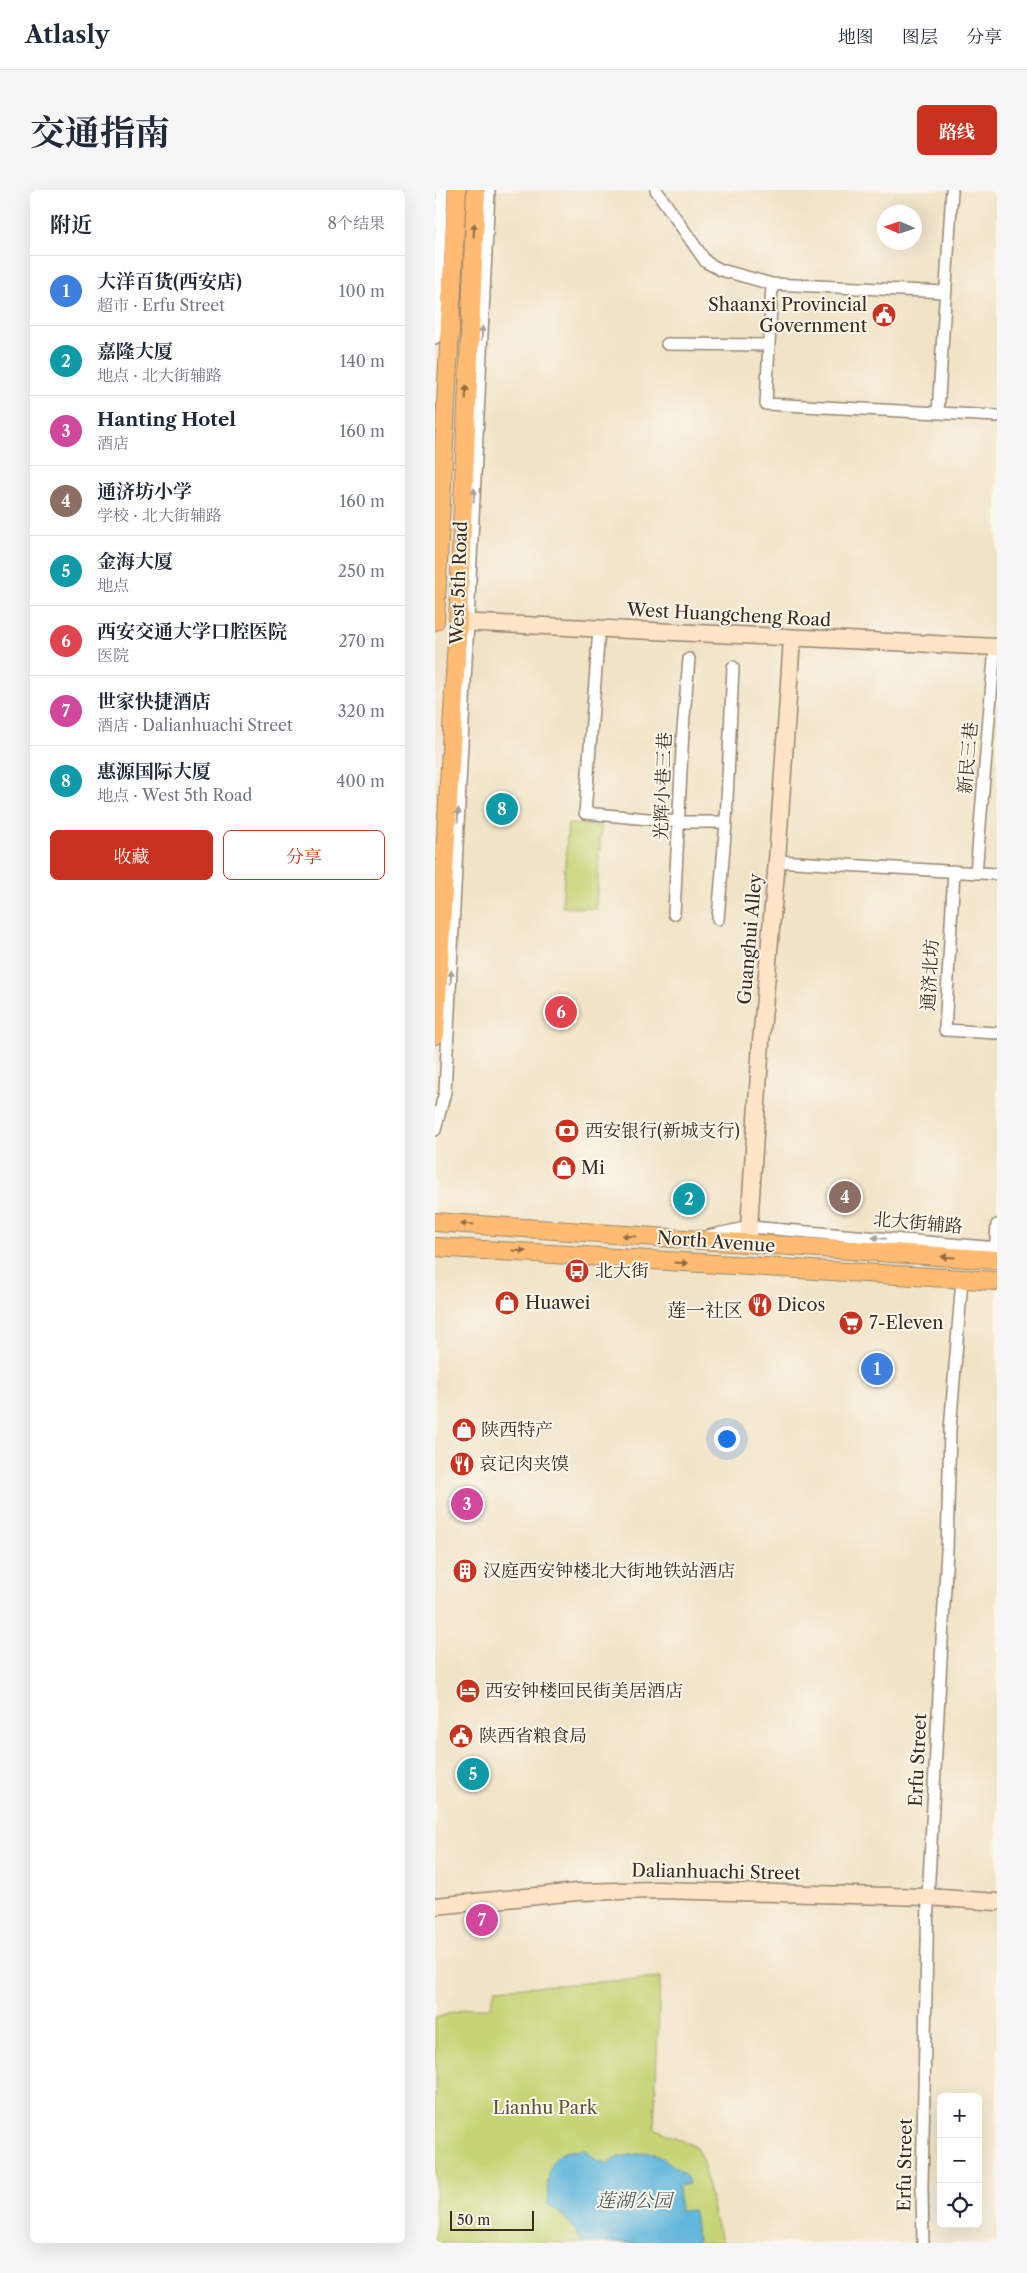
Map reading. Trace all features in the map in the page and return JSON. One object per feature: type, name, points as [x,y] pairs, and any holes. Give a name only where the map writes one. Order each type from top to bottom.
[{"type":"main road","name":"West 5th Road","points":[[435,621],[457,190]]},
{"type":"main road","name":"West 5th Road","points":[[435,1035],[463,622],[476,190]]},
{"type":"main road","name":"North Avenue","points":[[435,1222],[687,1240],[749,1235],[996,1254]]},
{"type":"main road","name":"North Avenue","points":[[435,1247],[962,1283],[997,1281]]},
{"type":"street","points":[[435,338],[442,190]]},
{"type":"street","points":[[435,1130],[445,1092],[463,622],[489,190]]},
{"type":"street","points":[[656,190],[706,262],[721,270],[772,284],[946,292]]},
{"type":"street","points":[[938,413],[952,190]]},
{"type":"street","points":[[772,284],[766,404],[997,416]]},
{"type":"street","points":[[667,344],[769,345]]},
{"type":"street","name":"West Huangcheng Road","points":[[463,622],[996,647]]},
{"type":"street","points":[[599,629],[585,813],[680,822],[726,822]]},
{"type":"street","name":"Guanghui Alley","points":[[749,1235],[761,1042],[777,861],[792,638]]},
{"type":"street","name":"新民三巷","points":[[976,873],[996,647]]},
{"type":"street","name":"光辉小巷三巷","points":[[674,914],[680,822],[683,728],[689,660]]},
{"type":"street","points":[[718,919],[726,822],[733,667]]},
{"type":"street","points":[[777,861],[997,874]]},
{"type":"street","name":"通济北坊","points":[[954,871],[945,1030],[997,1033]]},
{"type":"street","points":[[996,1254],[997,1225]]},
{"type":"street","points":[[962,1283],[997,1290]]},
{"type":"street","name":"Erfu Street","points":[[923,2243],[928,1897],[947,1550],[950,1430],[962,1283]]},
{"type":"street","name":"Dalianhuachi Street","points":[[435,1906],[577,1892],[657,1890],[928,1897],[997,1902]]},
{"type":"green space","points":[[568,824],[601,826],[596,909],[562,907]]},
{"type":"green space","name":"Lianhu Park","points":[[660,1978],[654,2128],[695,2146],[702,2159],[715,2220],[723,2243],[435,2243],[435,2018],[468,2008],[490,2008],[495,1989]]},
{"type":"water","name":"莲湖公园","points":[[585,2150],[596,2160],[608,2164],[618,2157],[649,2152],[666,2160],[687,2177],[689,2184],[678,2186],[680,2211],[692,2210],[695,2217],[697,2243],[582,2243],[568,2221],[548,2205],[548,2191],[551,2167],[559,2155],[567,2151]]},
{"type":"place","name":"Shaanxi Provincial Government","points":[[884,315]]},
{"type":"place","name":"惠源国际大厦","points":[[502,809]]},
{"type":"place","name":"西安交通大学口腔医院","points":[[561,1012]]},
{"type":"place","name":"西安银行(新城支行)","points":[[567,1131]]},
{"type":"place","name":"Mi","points":[[564,1168]]},
{"type":"place","name":"通济坊小学","points":[[845,1197]]},
{"type":"place","name":"嘉隆大厦","points":[[689,1199]]},
{"type":"place","name":"北大街","points":[[577,1271]]},
{"type":"place","name":"Huawei","points":[[507,1303]]},
{"type":"place","name":"Dicos","points":[[760,1305]]},
{"type":"place","name":"7-Eleven","points":[[851,1323]]},
{"type":"place","name":"大洋百货(西安店)","points":[[877,1369]]},
{"type":"place","name":"陕西特产","points":[[464,1430]]},
{"type":"place","name":"哀记肉夹馍","points":[[462,1464]]},
{"type":"place","name":"Hanting Hotel","points":[[467,1504]]},
{"type":"place","name":"汉庭西安钟楼北大街地铁站酒店","points":[[465,1571]]},
{"type":"place","name":"西安钟楼回民街美居酒店","points":[[468,1691]]},
{"type":"place","name":"陕西省粮食局","points":[[461,1736]]},
{"type":"place","name":"金海大厦","points":[[473,1774]]},
{"type":"place","name":"世家快捷酒店","points":[[482,1920]]},
{"type":"district","name":"莲一社区","points":[[705,1310]]}]
